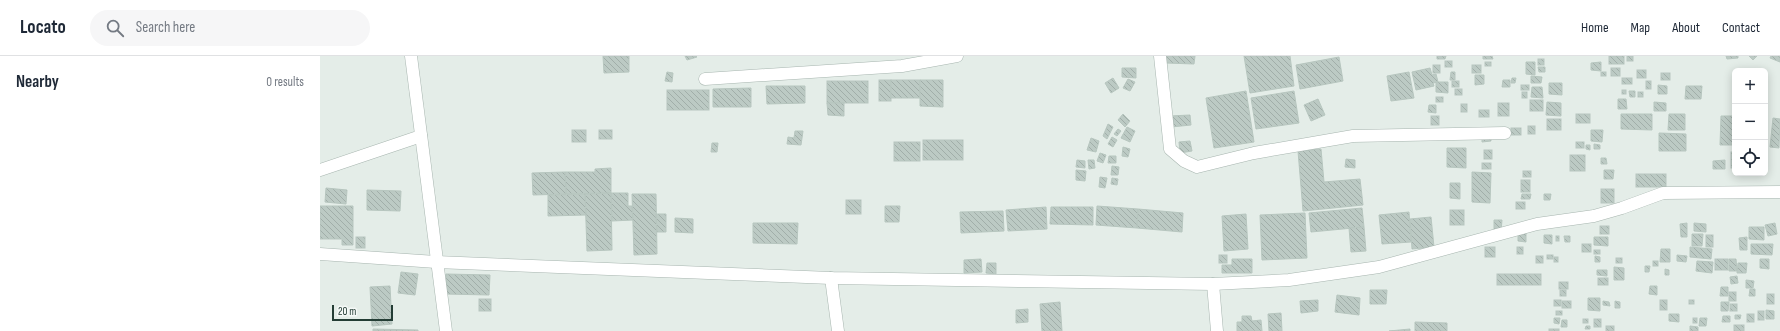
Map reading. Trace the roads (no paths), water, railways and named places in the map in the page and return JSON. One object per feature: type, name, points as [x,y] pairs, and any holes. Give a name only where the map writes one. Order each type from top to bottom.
[{"type":"street","points":[[411,56],[436,262],[446,331]]},
{"type":"street","points":[[705,79],[902,66],[957,56]]},
{"type":"street","points":[[1160,56],[1170,149],[1184,161],[1197,167],[1254,153],[1354,136],[1505,133]]},
{"type":"street","points":[[320,170],[421,136]]},
{"type":"street","points":[[320,254],[436,262],[831,278],[1213,284],[1289,280],[1379,267],[1537,224],[1594,216],[1622,208],[1663,193],[1780,192]]},
{"type":"street","points":[[831,278],[838,331]]},
{"type":"street","points":[[1213,284],[1216,331]]}]
